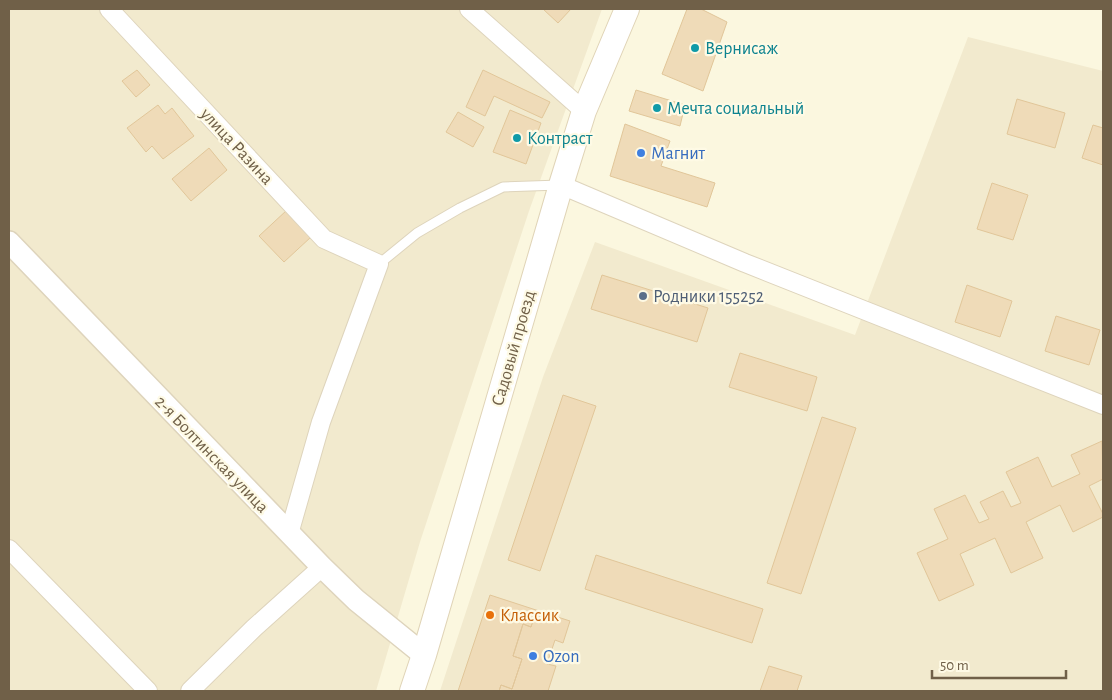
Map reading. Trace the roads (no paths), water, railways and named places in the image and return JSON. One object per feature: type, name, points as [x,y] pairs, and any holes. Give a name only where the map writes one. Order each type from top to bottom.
[{"type":"main road","name":"Садовый проезд","points":[[412,691],[584,111],[628,9]]},
{"type":"street","name":"улица Разина","points":[[109,9],[324,238],[379,264]]},
{"type":"street","points":[[469,9],[584,111]]},
{"type":"street","points":[[561,185],[745,263],[1103,406]]},
{"type":"street","name":"2-я Болтинская улица","points":[[9,242],[322,567],[356,600],[424,655]]},
{"type":"street","points":[[289,534],[321,422],[379,264]]},
{"type":"street","points":[[9,549],[148,691]]},
{"type":"street","points":[[190,691],[254,628],[322,567]]},
{"type":"lane","points":[[379,264],[417,233],[460,208],[503,188],[561,185]]},
{"type":"place","name":"Вернисаж","points":[[695,48]]},
{"type":"place","name":"Мечта социальный","points":[[657,108]]},
{"type":"place","name":"Контраст","points":[[517,138]]},
{"type":"place","name":"Магнит","points":[[641,153]]},
{"type":"place","name":"Родники 155252","points":[[643,296]]},
{"type":"place","name":"Классик","points":[[490,615]]},
{"type":"place","name":"Ozon","points":[[533,656]]}]
